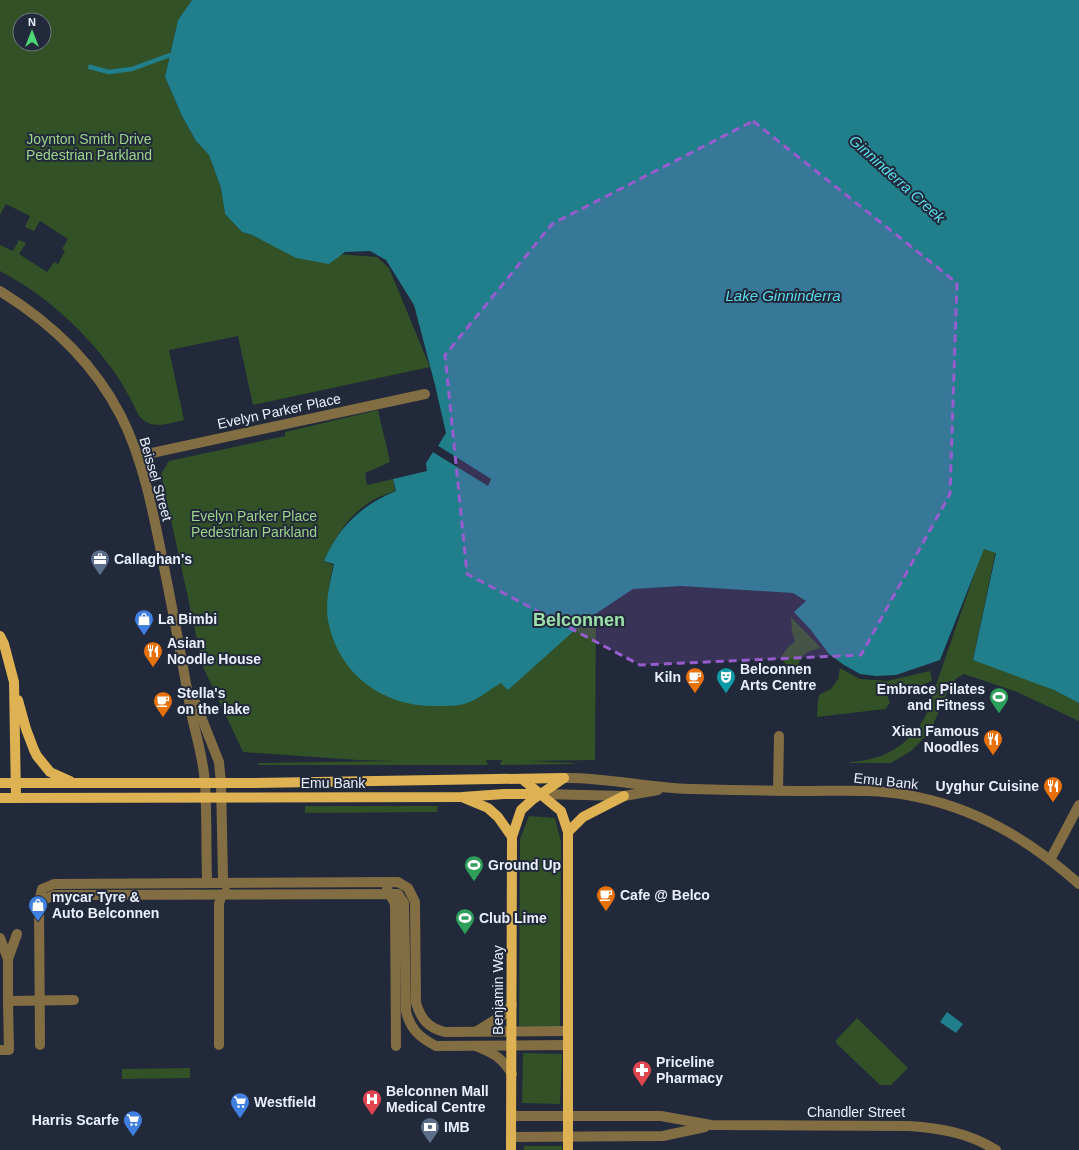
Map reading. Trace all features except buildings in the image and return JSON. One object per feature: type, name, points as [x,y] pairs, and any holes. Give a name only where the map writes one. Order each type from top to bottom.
[{"type":"main road","points":[[0,636],[4,644],[26,729],[34,750],[50,772],[74,783]]},
{"type":"main road","points":[[14,682],[16,798]]},
{"type":"main road","name":"Emu Bank","points":[[0,783],[221,783],[564,778]]},
{"type":"main road","name":"Benjamin Way","points":[[511,1150],[512,838],[521,810],[532,800],[564,778]]},
{"type":"main road","points":[[522,779],[561,811],[568,832],[568,1150]]},
{"type":"main road","name":"Emu Bank","points":[[0,798],[462,797],[504,794],[542,794]]},
{"type":"main road","points":[[568,832],[583,817],[624,796]]},
{"type":"main road","points":[[462,797],[488,808],[498,817],[512,838]]},
{"type":"street","name":"Beissel Street","points":[[0,291],[32,312],[48,325],[73,349],[94,374],[121,416],[138,456],[156,529],[205,783],[207,879]]},
{"type":"street","name":"Evelyn Parker Place","points":[[138,456],[425,394]]},
{"type":"street","name":"Beissel Street","points":[[185,677],[219,762],[222,798],[219,923]]},
{"type":"street","points":[[778,791],[779,736]]},
{"type":"street","name":"Emu Bank","points":[[564,778],[577,778],[666,788],[778,791],[857,790],[907,795],[966,811],[1014,834],[1050,860],[1079,884]]},
{"type":"street","name":"Emu Bank","points":[[542,794],[624,796],[666,788]]},
{"type":"street","points":[[1050,860],[1079,805]]},
{"type":"street","points":[[40,1045],[39,902],[42,889],[54,884],[221,881],[398,882],[408,888],[414,902],[416,1003],[419,1013],[430,1027],[445,1032],[568,1031]]},
{"type":"street","points":[[219,1045],[219,904],[221,897],[230,888],[235,885],[380,885],[386,888],[396,904],[396,1046]]},
{"type":"street","points":[[39,902],[54,896],[398,894],[404,903],[405,1003],[408,1019],[416,1032],[436,1046],[568,1045]]},
{"type":"street","points":[[0,1050],[9,1050],[8,959],[17,934]]},
{"type":"street","points":[[0,938],[8,959]]},
{"type":"street","points":[[8,1001],[74,1000]]},
{"type":"street","points":[[475,1032],[504,1015],[512,1005]]},
{"type":"street","points":[[475,1046],[494,1054],[501,1059],[512,1074]]},
{"type":"street","name":"Chandler Street","points":[[512,1116],[661,1116],[711,1125],[909,1126],[934,1128],[962,1134],[996,1150]]},
{"type":"street","name":"Chandler Street","points":[[512,1138],[663,1136],[711,1125]]},
{"type":"highlighted area","points":[[753,121],[957,283],[950,494],[861,655],[640,665],[467,574],[445,355],[552,224]]},
{"type":"green space","name":"Joynton Smith Drive Pedestrian Parkland","points":[[0,0],[192,0],[178,20],[165,77],[182,116],[196,141],[209,155],[221,188],[225,214],[242,232],[262,240],[337,254],[377,257],[389,268],[430,367],[253,405],[238,336],[169,350],[184,420],[162,425],[151,424],[141,418],[115,372],[101,354],[75,326],[32,290],[0,271],[0,245],[13,251],[19,240],[26,243],[19,254],[47,272],[54,262],[58,264],[65,251],[62,249],[68,239],[40,221],[34,231],[25,227],[30,216],[6,204],[0,215]]},
{"type":"green space","name":"Evelyn Parker Place Pedestrian Parkland","points":[[378,410],[390,462],[365,473],[367,485],[393,479],[395,491],[375,499],[358,511],[339,534],[329,551],[324,561],[333,565],[329,591],[329,617],[571,631],[596,613],[595,760],[529,761],[574,763],[573,764],[500,765],[502,760],[486,760],[488,765],[258,765],[258,763],[395,761],[243,752],[203,667],[161,474],[169,461],[285,436],[285,432]]},
{"type":"green space","points":[[984,546],[996,550],[973,659],[1026,677],[1079,702],[1079,721],[1017,692],[964,674],[951,684],[932,727],[911,751],[891,763],[850,763],[889,753],[909,738],[925,718],[931,705],[929,705]]},
{"type":"green space","points":[[791,617],[821,648],[805,654],[792,674],[781,657],[789,646],[795,642],[792,632]]},
{"type":"green space","points":[[840,668],[860,679],[887,681],[930,671],[932,681],[905,691],[887,694],[890,703],[885,709],[817,717],[818,699],[820,694],[831,689],[838,679]]},
{"type":"green space","points":[[305,806],[438,806],[437,812],[305,813]]},
{"type":"green space","points":[[529,816],[555,818],[561,842],[560,1027],[519,1026],[520,839]]},
{"type":"green space","points":[[857,1018],[908,1068],[891,1085],[880,1085],[836,1043],[836,1040]]},
{"type":"green space","points":[[523,1053],[562,1054],[560,1104],[522,1103]]},
{"type":"green space","points":[[190,1068],[190,1078],[122,1079],[122,1069]]},
{"type":"green space","points":[[524,1146],[562,1146],[562,1150],[524,1150]]},
{"type":"water","name":"Lake Ginninderra","points":[[192,0],[1079,0],[1079,703],[1054,690],[973,660],[996,553],[984,549],[940,660],[896,675],[876,676],[860,674],[829,654],[810,629],[794,612],[806,601],[793,593],[681,586],[633,589],[585,621],[508,690],[501,683],[467,703],[439,706],[402,702],[369,686],[355,674],[344,660],[335,644],[329,625],[327,602],[334,564],[324,561],[330,549],[344,527],[362,510],[384,496],[396,491],[393,479],[427,471],[426,463],[433,452],[488,485],[491,479],[438,446],[446,433],[414,305],[386,260],[370,251],[345,252],[329,264],[296,258],[252,235],[242,232],[225,214],[221,188],[209,155],[196,141],[182,116],[165,77],[178,20]]},
{"type":"water","points":[[947,1012],[963,1024],[956,1033],[940,1022]]},
{"type":"pier","points":[[438,446],[491,479],[488,486],[433,452],[434,450],[487,483],[489,480],[437,448]]},
{"type":"waterway","points":[[90,67],[109,72],[132,69],[170,55]]},
{"type":"place","name":"Callaghan's","points":[[100,576]]},
{"type":"place","name":"La Bimbi","points":[[144,636]]},
{"type":"place","name":"Asian Noodle House","points":[[153,668]]},
{"type":"place","name":"Kiln","points":[[695,694]]},
{"type":"place","name":"Belconnen Arts Centre","points":[[726,694]]},
{"type":"place","name":"Embrace Pilates and Fitness","points":[[999,714]]},
{"type":"place","name":"Stella's on the lake","points":[[163,718]]},
{"type":"place","name":"Xian Famous Noodles","points":[[993,756]]},
{"type":"place","name":"Uyghur Cuisine","points":[[1053,803]]},
{"type":"place","name":"Ground Up","points":[[474,882]]},
{"type":"place","name":"Cafe @ Belco","points":[[606,912]]},
{"type":"place","name":"mycar Tyre & Auto Belconnen","points":[[38,922]]},
{"type":"place","name":"Club Lime","points":[[465,935]]},
{"type":"place","name":"Priceline Pharmacy","points":[[642,1087]]},
{"type":"place","name":"Belconnen Mall Medical Centre","points":[[372,1116]]},
{"type":"place","name":"Westfield","points":[[240,1119]]},
{"type":"place","name":"Harris Scarfe","points":[[133,1137]]},
{"type":"place","name":"IMB","points":[[430,1144]]},
{"type":"district","name":"Belconnen","points":[[579,620]]},
{"type":"water label","name":"Ginninderra Creek","points":[[897,179]]}]
